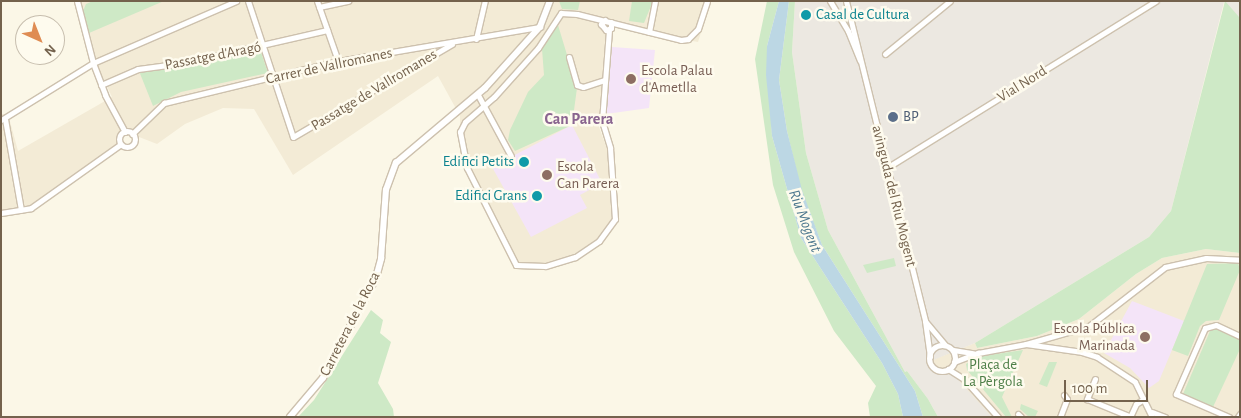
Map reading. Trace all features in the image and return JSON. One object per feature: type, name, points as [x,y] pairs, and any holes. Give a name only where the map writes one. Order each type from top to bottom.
[{"type":"street","points":[[78,1],[93,63],[101,86],[125,132],[132,134]]},
{"type":"street","points":[[21,210],[3,119],[93,63],[236,1]]},
{"type":"street","points":[[248,1],[274,77]]},
{"type":"street","points":[[338,61],[318,4],[348,1]]},
{"type":"street","points":[[476,39],[485,1]]},
{"type":"street","points":[[511,156],[478,95],[540,26],[550,1]]},
{"type":"street","points":[[649,32],[655,1]]},
{"type":"street","points":[[609,25],[602,121],[610,148],[615,219],[599,242],[575,257],[545,266],[523,267],[512,262],[467,168],[460,132],[465,122],[484,105],[538,48],[561,13],[595,18],[609,25],[688,39],[698,29],[707,1]]},
{"type":"street","name":"avinguda del Riu Mogent","points":[[830,1],[839,14],[864,71]]},
{"type":"street","name":"avinguda del Riu Mogent","points":[[846,1],[925,321],[930,357]]},
{"type":"street","points":[[885,54],[950,1]]},
{"type":"street","name":"Vial Nord","points":[[888,167],[1156,1]]},
{"type":"street","points":[[839,14],[844,17],[849,9]]},
{"type":"street","name":"Carrer de Vallromanes","points":[[121,144],[132,145],[132,134],[164,103],[338,61],[454,43],[540,26]]},
{"type":"street","name":"Passatge d'Aragó","points":[[101,86],[138,69],[264,46],[327,30]]},
{"type":"street","name":"Passatge de Vallromanes","points":[[274,77],[294,137],[454,43]]},
{"type":"street","points":[[569,57],[577,85],[583,87],[605,80]]},
{"type":"street","name":"Carretera de la Roca","points":[[290,417],[323,378],[376,278],[381,259],[386,190],[396,163],[478,95]]},
{"type":"street","points":[[1,213],[32,208],[121,144],[120,137],[125,132]]},
{"type":"street","points":[[948,369],[954,362],[978,353],[1026,344],[1089,326],[1165,267],[1206,258],[1240,260]]},
{"type":"street","name":"avinguda del Riu Mogent","points":[[925,321],[945,345]]},
{"type":"street","points":[[1229,417],[1176,394],[1205,328],[1216,325],[1240,336]]},
{"type":"street","points":[[1026,344],[1082,352],[1097,357],[1135,382],[1152,414],[1165,417]]},
{"type":"street","points":[[964,379],[948,369],[936,369],[930,357],[934,348],[945,345],[953,350],[978,353]]},
{"type":"street","points":[[953,350],[954,362],[964,379],[998,417]]},
{"type":"street","points":[[1095,379],[1087,399],[1130,417],[1136,404],[1144,399]]},
{"type":"street","points":[[1060,417],[1067,399],[1064,395]]},
{"type":"shaded area","points":[[81,1],[711,1],[698,42],[606,26],[599,127],[607,149],[613,219],[599,239],[572,255],[538,265],[523,264],[509,259],[460,160],[460,116],[438,76],[293,175],[254,109],[223,108],[185,124],[157,144],[134,135],[126,127],[119,143],[30,207],[1,213],[1,114],[8,114],[18,151],[112,97],[99,70]]},
{"type":"shaded area","points":[[795,1],[1240,1],[1240,18],[1224,2],[1171,211],[1149,237],[975,343],[926,363],[931,371],[953,374],[992,417],[938,417],[928,399],[907,371],[905,372],[828,230],[806,153],[792,52]]},
{"type":"shaded area","name":"Escola Palau d'Ametlla","points":[[612,47],[655,50],[649,108],[606,114]]},
{"type":"shaded area","name":"Escola Can Parera","points":[[572,125],[602,183],[580,195],[587,208],[531,237],[492,167]]},
{"type":"shaded area","points":[[1206,249],[1240,253],[1240,417],[992,417],[949,373],[931,371],[925,363],[975,343],[977,348],[1037,336],[1079,319],[1136,274],[1162,258]]},
{"type":"shaded area","name":"Escola Pública Marinada","points":[[1132,301],[1184,321],[1159,381],[1149,388],[1130,368],[1104,353]]},
{"type":"green space","points":[[93,1],[164,1],[89,33],[83,11],[86,4]]},
{"type":"green space","points":[[559,1],[580,1],[578,10],[562,9]]},
{"type":"green space","points":[[632,1],[653,1],[644,23],[629,21]]},
{"type":"green space","points":[[767,1],[779,1],[767,46],[772,136],[801,238],[882,363],[898,394],[903,417],[870,417],[868,403],[876,386],[834,331],[794,252],[773,185],[755,59]]},
{"type":"green space","points":[[789,1],[795,1],[792,52],[806,153],[828,230],[905,372],[907,371],[928,399],[938,417],[923,417],[915,391],[822,245],[801,190],[787,131],[779,80]]},
{"type":"green space","points":[[1225,1],[1240,18],[1240,253],[1206,249],[1162,258],[1136,274],[1079,319],[1037,336],[977,348],[975,343],[1149,237],[1171,211]]},
{"type":"green space","points":[[558,25],[577,88],[572,125],[515,151],[508,140],[510,130],[528,92],[544,75],[542,49]]},
{"type":"green space","points":[[260,49],[268,73],[181,92],[153,106],[139,71],[169,66],[173,68]]},
{"type":"green space","points":[[894,258],[896,266],[867,273],[863,265]]},
{"type":"green space","points":[[1238,263],[1240,270],[1219,320],[1206,321],[1200,326],[1188,356],[1172,350],[1207,264]]},
{"type":"green space","points":[[371,310],[383,320],[380,333],[391,342],[378,383],[393,409],[394,417],[298,417],[314,400]]},
{"type":"green space","points":[[1215,328],[1240,339],[1240,349],[1213,407],[1183,394],[1210,331]]},
{"type":"green space","name":"Plaça de La Pèrgola","points":[[1023,350],[1002,397],[1012,417],[1006,417],[967,370],[966,364],[976,357]]},
{"type":"green space","points":[[1049,362],[1057,362],[1047,387],[1039,384]]},
{"type":"green space","points":[[1021,404],[1038,411],[1035,417],[1029,417],[1020,409]]},
{"type":"water","name":"Riu Mogent","points":[[779,1],[789,1],[779,80],[787,131],[802,190],[822,245],[915,391],[923,417],[903,417],[898,394],[882,363],[801,238],[772,136],[766,75],[767,46]]},
{"type":"place","name":"Casal de Cultura","points":[[806,15]]},
{"type":"place","name":"Escola Palau d'Ametlla","points":[[631,79]]},
{"type":"place","name":"BP","points":[[893,117]]},
{"type":"place","name":"Edifici Petits","points":[[524,162]]},
{"type":"place","name":"Escola Can Parera","points":[[547,175]]},
{"type":"place","name":"Edifici Grans","points":[[537,196]]},
{"type":"place","name":"Escola Pública Marinada","points":[[1145,337]]},
{"type":"district","name":"Can Parera","points":[[579,119]]}]
